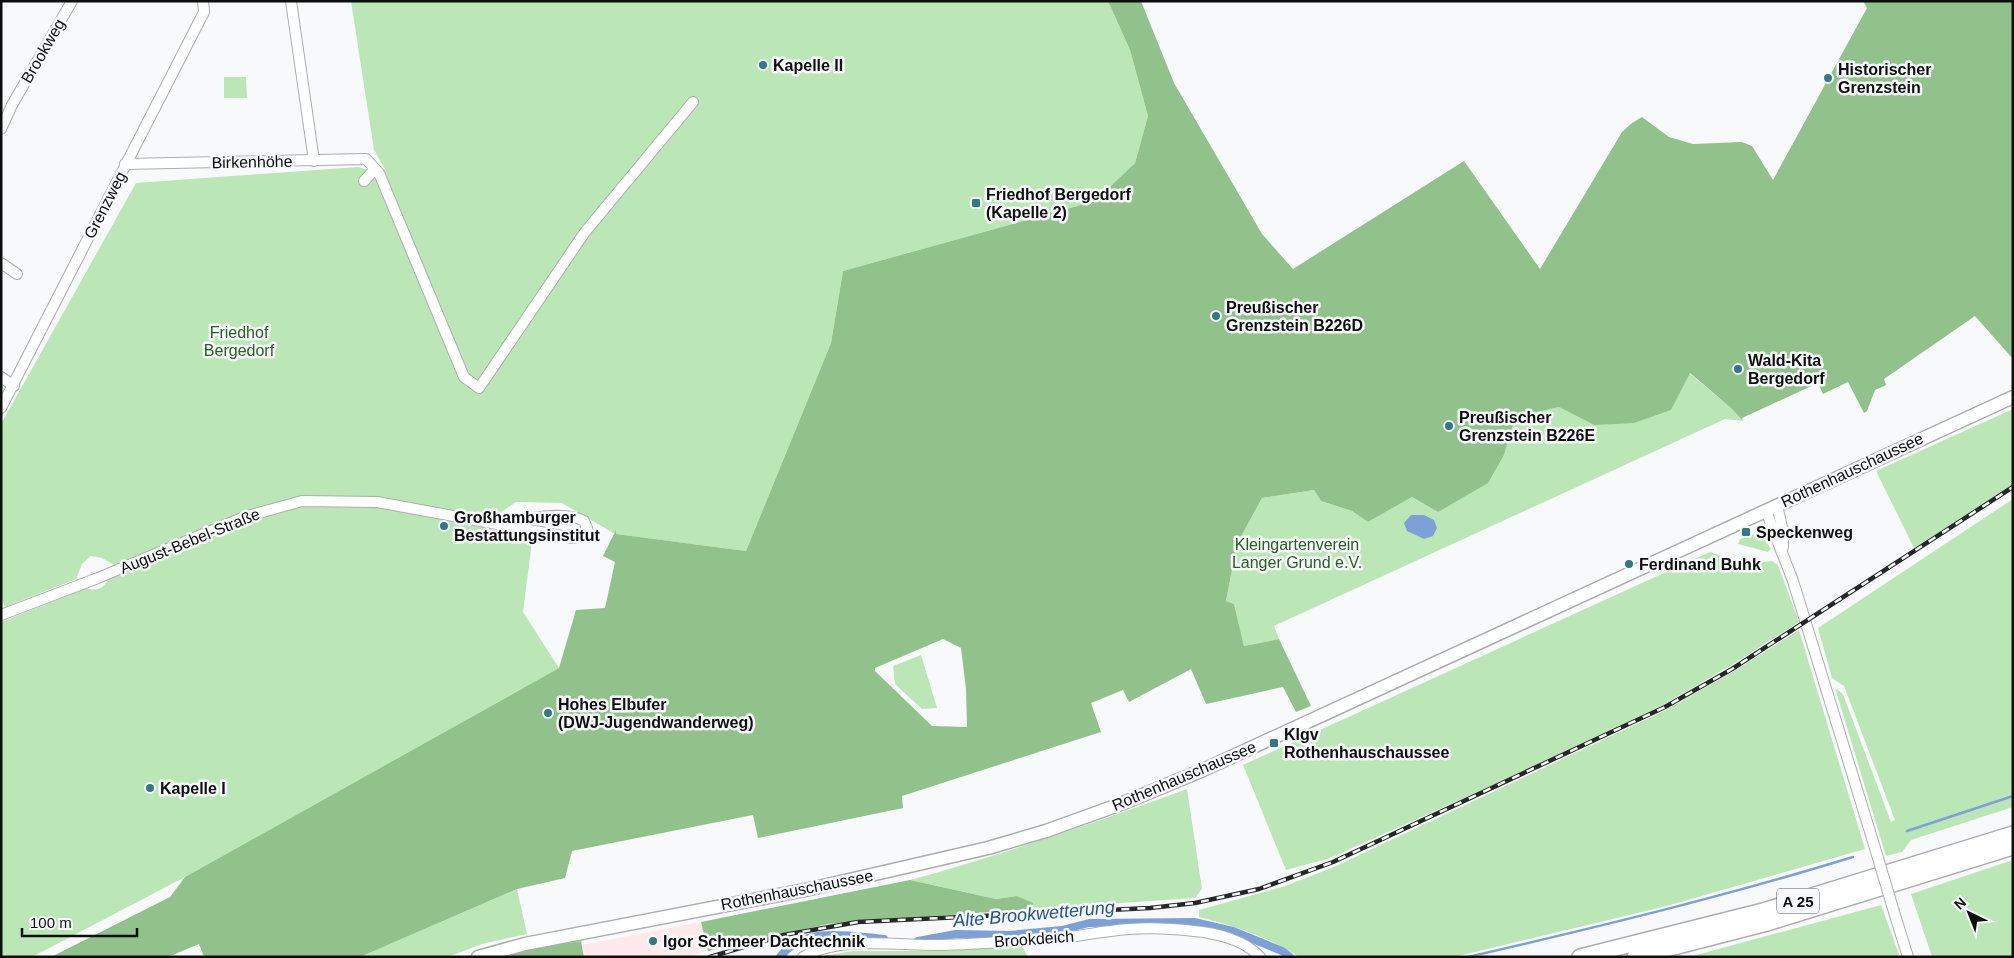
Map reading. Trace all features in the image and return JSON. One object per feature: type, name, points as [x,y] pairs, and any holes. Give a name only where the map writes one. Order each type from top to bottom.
[{"type":"highway","name":"A 25","points":[[1580,957],[1763,911],[2013,834]]},
{"type":"highway","name":"A 25","points":[[1635,957],[1767,924],[2013,847]]},
{"type":"main road","name":"Rothenhauschaussee","points":[[478,957],[525,944],[810,889],[897,870],[1046,831],[1122,804],[1203,770],[2013,397]]},
{"type":"street","name":"Brookweg","points":[[1,129],[12,105],[72,1]]},
{"type":"street","name":"Grenzweg","points":[[1,408],[14,386],[125,164],[204,12],[203,1]]},
{"type":"street","points":[[291,1],[314,161]]},
{"type":"street","points":[[364,181],[376,169],[464,378],[479,388],[585,232],[694,102]]},
{"type":"street","name":"Birkenhöhe","points":[[125,164],[366,159],[376,169]]},
{"type":"street","points":[[1,263],[17,274]]},
{"type":"street","points":[[1,377],[14,386]]},
{"type":"street","name":"August-Bebel-Straße","points":[[1,615],[98,578],[244,517],[302,501],[377,502],[573,538],[583,536],[587,528],[584,522],[571,517],[524,518],[503,524]]},
{"type":"street","points":[[1771,508],[1826,683],[1908,957]]},
{"type":"street","name":"Brookdeich","points":[[803,957],[826,947],[852,945],[941,945],[1064,939],[1113,930],[1158,928],[1196,931],[1225,937],[1254,950],[1260,957]]},
{"type":"shaded area","points":[[701,922],[708,951],[687,957],[584,957],[582,945]]},
{"type":"green space","name":"Friedhof Bergedorf","points":[[351,1],[1108,1],[1130,50],[1148,116],[1135,163],[1095,201],[843,271],[831,343],[746,551],[615,534],[562,503],[516,502],[491,519],[300,496],[244,512],[114,565],[102,558],[91,556],[82,564],[76,579],[5,607],[1,597],[1,424],[136,183],[358,167],[372,171],[376,176],[385,169],[374,150]]},
{"type":"green space","points":[[1108,1],[1141,1],[1174,83],[1262,234],[1293,269],[1464,161],[1540,269],[1622,132],[1642,117],[1669,137],[1693,144],[1742,142],[1752,146],[1773,180],[1867,8],[1863,1],[2013,1],[2013,359],[1975,316],[1884,379],[1886,385],[1875,390],[1867,411],[1864,413],[1848,382],[1823,394],[1818,383],[1742,418],[1743,421],[1731,408],[1690,373],[1671,410],[1634,423],[1594,425],[1559,407],[1515,417],[1504,455],[1488,483],[1438,512],[1412,497],[1368,522],[1352,511],[1321,501],[1314,490],[1262,498],[1237,544],[1226,601],[1234,604],[1244,646],[1279,639],[1311,706],[1296,712],[1283,687],[1206,704],[1191,669],[1129,702],[1123,690],[1091,703],[1101,732],[902,796],[903,808],[758,838],[753,815],[572,851],[565,878],[517,889],[360,957],[204,957],[199,944],[168,957],[51,957],[170,897],[185,877],[559,668],[576,610],[605,608],[615,562],[603,556],[616,530],[616,534],[746,551],[831,343],[843,271],[1095,201],[1135,163],[1148,116],[1130,50]],"holes":[[[943,639],[961,648],[966,689],[967,727],[932,726],[875,671],[875,668]]]},
{"type":"green space","points":[[224,77],[246,77],[247,98],[224,98]]},
{"type":"green space","name":"Kleingartenverein Langer Grund e.V.","points":[[1689,373],[1731,408],[1743,421],[1725,419],[1274,626],[1279,639],[1244,646],[1234,604],[1226,601],[1237,544],[1262,498],[1314,490],[1321,501],[1352,511],[1368,522],[1412,497],[1438,512],[1504,455],[1514,417],[1559,407],[1594,425],[1671,410]]},
{"type":"green space","points":[[2013,409],[2013,485],[1914,548],[1876,471]]},
{"type":"green space","points":[[2013,499],[2013,807],[1911,840],[1902,852],[1886,856],[1835,688],[1843,694],[1891,822],[1895,820],[1844,686],[1832,678],[1818,628]]},
{"type":"green space","points":[[303,506],[379,506],[533,534],[523,612],[559,668],[185,877],[32,957],[1,957],[1,622],[87,588],[94,590],[100,588],[109,577],[246,521]]},
{"type":"green space","points":[[1761,532],[1771,549],[1768,552],[1738,544],[1740,539]]},
{"type":"green space","points":[[1710,552],[1746,564],[1772,561],[1778,565],[1799,622],[1730,666],[1663,705],[1493,785],[1330,858],[1286,870],[1243,765]]},
{"type":"green space","points":[[1799,630],[1865,849],[1667,906],[1454,957],[1299,957],[1251,933],[1199,917],[1199,910],[1285,886],[1334,867],[1666,710],[1734,671]]},
{"type":"green space","points":[[921,655],[937,708],[922,709],[895,684],[893,666]]},
{"type":"green space","points":[[1187,789],[1202,889],[1195,898],[1032,909],[1032,903],[1017,896],[996,899],[910,880],[1049,838]]},
{"type":"green space","points":[[2013,860],[2013,957],[1932,957],[1911,894]]},
{"type":"green space","points":[[910,880],[996,899],[1017,896],[1033,903],[1032,909],[828,924],[708,951],[701,922]]},
{"type":"green space","points":[[517,889],[527,934],[482,944],[448,957],[360,957]]},
{"type":"green space","points":[[1881,905],[1900,957],[1689,957]]},
{"type":"green space","points":[[581,941],[584,957],[495,957],[525,949]]},
{"type":"green space","points":[[1022,946],[1028,957],[824,956],[852,951],[941,951]]},
{"type":"water","points":[[1411,515],[1424,515],[1434,520],[1437,528],[1433,536],[1424,539],[1407,531],[1404,523]]},
{"type":"waterway","points":[[1907,831],[2013,796]]},
{"type":"waterway","points":[[1468,957],[1662,910],[1758,885],[1853,857]]},
{"type":"waterway","name":"Alte Brookwetterung","points":[[918,941],[956,934],[1009,935],[1062,930],[1089,923],[1194,922],[1233,931],[1282,951],[1290,957]]},
{"type":"waterway","name":"Alte Brookwetterung","points":[[780,957],[790,947],[802,940],[815,936],[842,935],[884,939]]},
{"type":"railway","points":[[710,957],[784,935],[858,922],[1150,908],[1195,903],[1259,889],[1333,862],[1665,707],[1732,669],[2013,487]]},
{"type":"place","name":"Kapelle II","points":[[763,65]]},
{"type":"place","name":"Historischer Grenzstein","points":[[1828,78]]},
{"type":"place","name":"Friedhof Bergedorf (Kapelle 2)","points":[[976,203]]},
{"type":"place","name":"Preußischer Grenzstein B226D","points":[[1216,316]]},
{"type":"place","name":"Wald-Kita Bergedorf","points":[[1738,369]]},
{"type":"place","name":"Preußischer Grenzstein B226E","points":[[1449,426]]},
{"type":"place","name":"Großhamburger Bestattungsinstitut","points":[[444,526]]},
{"type":"place","name":"Speckenweg","points":[[1746,532]]},
{"type":"place","name":"Ferdinand Buhk","points":[[1629,564]]},
{"type":"place","name":"Hohes Elbufer (DWJ-Jugendwanderweg)","points":[[548,713]]},
{"type":"place","name":"Klgv Rothenhauschaussee","points":[[1274,743]]},
{"type":"place","name":"Kapelle I","points":[[150,788]]},
{"type":"place","name":"Igor Schmeer Dachtechnik","points":[[653,941]]}]
